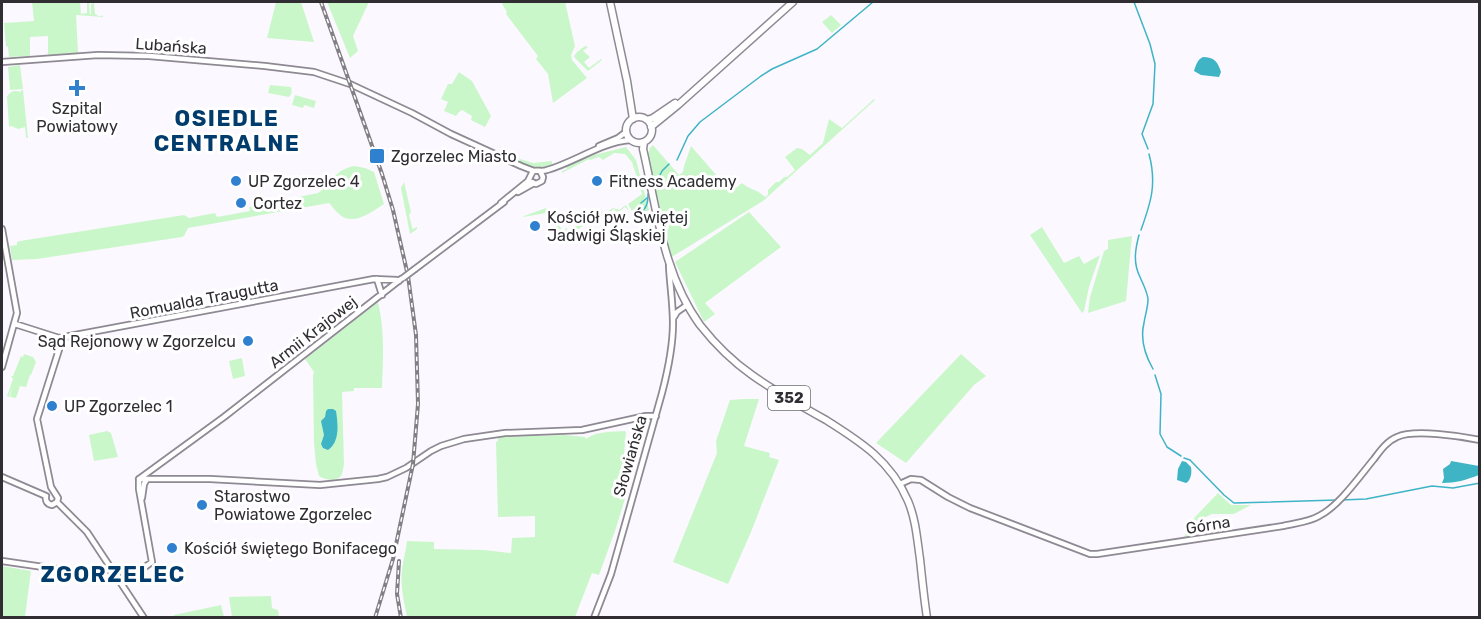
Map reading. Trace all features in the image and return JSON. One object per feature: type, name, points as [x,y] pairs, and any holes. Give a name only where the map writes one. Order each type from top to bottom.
[{"type":"main road","points":[[610,2],[636,118]]},
{"type":"main road","points":[[651,127],[793,2]]},
{"type":"main road","points":[[646,120],[651,127],[650,135],[637,142],[626,132],[628,123],[636,118],[646,120],[659,114],[691,93]]},
{"type":"main road","name":"352","points":[[637,142],[643,150],[668,261],[676,284],[710,337],[735,362],[758,379],[869,449],[886,465],[900,484],[915,525],[927,618]]},
{"type":"street","name":"Lubańska","points":[[2,62],[98,55],[149,56],[304,70],[338,79],[406,110],[451,134],[539,173]]},
{"type":"street","points":[[586,154],[626,132]]},
{"type":"street","points":[[539,173],[617,143],[637,142]]},
{"type":"street","points":[[521,166],[534,183]]},
{"type":"street","name":"Armii Krajowej","points":[[138,479],[224,417],[501,203],[530,177],[531,172],[539,173],[540,183],[526,187],[501,203]]},
{"type":"street","points":[[2,229],[17,308],[15,324],[2,367]]},
{"type":"street","points":[[668,261],[673,320]]},
{"type":"street","points":[[377,279],[382,294]]},
{"type":"street","name":"Romualda Traugutta","points":[[15,324],[53,337],[63,337],[377,279],[401,279]]},
{"type":"street","name":"Słowiańska","points":[[594,618],[611,574],[656,416],[668,368],[673,320],[678,311],[687,304]]},
{"type":"street","points":[[678,311],[692,312]]},
{"type":"street","points":[[57,502],[54,505],[46,501],[51,487],[37,419],[63,337]]},
{"type":"street","points":[[122,583],[152,562],[138,479],[210,479],[320,485],[378,479],[406,468],[430,451],[464,439],[505,433],[582,430],[656,416]]},
{"type":"street","name":"Górna","points":[[909,480],[915,478],[924,481],[970,508],[1028,532],[1094,554],[1283,526],[1311,519],[1339,500],[1390,440],[1412,433],[1454,435],[1479,440]]},
{"type":"street","points":[[2,477],[58,498],[57,502],[87,532],[144,618]]},
{"type":"street","points":[[141,501],[147,479]]},
{"type":"street","points":[[900,484],[909,480]]},
{"type":"street","points":[[905,494],[905,487],[909,480]]},
{"type":"street","points":[[2,561],[112,577],[117,575]]},
{"type":"green space","points":[[32,2],[80,2],[81,14],[87,13],[87,2],[89,2],[90,15],[91,4],[94,3],[95,14],[103,15],[103,17],[76,15],[78,53],[48,55],[48,36],[30,37],[30,56],[9,57],[4,23],[34,21]]},
{"type":"green space","points":[[276,2],[301,2],[314,42],[267,38]]},
{"type":"green space","points":[[327,2],[369,2],[353,36],[358,51],[350,58]]},
{"type":"green space","points":[[501,2],[565,2],[575,46],[571,55],[572,60],[587,78],[553,103],[548,74],[536,59],[538,56],[506,14]]},
{"type":"green space","points":[[831,15],[841,25],[832,33],[822,22]]},
{"type":"green space","points":[[585,46],[588,47],[583,51],[590,57],[584,62],[589,68],[602,60],[588,71],[574,56]]},
{"type":"green space","points":[[20,65],[23,89],[10,90],[8,67]]},
{"type":"green space","points":[[459,72],[472,81],[491,116],[485,127],[471,120],[472,116],[462,110],[456,116],[444,111],[448,102],[441,99],[448,84],[452,84]]},
{"type":"green space","points":[[270,85],[291,87],[291,95],[289,97],[268,93]]},
{"type":"green space","points":[[23,90],[28,138],[26,138],[25,127],[18,129],[9,127],[7,97],[11,92],[21,92]]},
{"type":"green space","points":[[295,95],[316,101],[314,108],[292,105]]},
{"type":"green space","points":[[874,99],[763,201],[670,258],[648,154],[653,145],[679,175],[683,172],[691,146],[731,192],[742,183],[765,197],[776,182],[795,170],[785,157],[797,148],[810,155],[823,143],[829,119],[842,128]]},
{"type":"green space","points":[[626,147],[636,160],[649,210],[635,220],[631,214],[636,211],[635,209],[632,211],[628,204],[642,194],[632,162],[625,154],[614,153],[603,160],[599,157],[589,159],[562,173],[567,169],[566,167],[586,157]]},
{"type":"green space","points":[[519,153],[520,159],[533,163],[552,161],[552,164],[540,168],[527,166],[520,162]]},
{"type":"green space","points":[[355,166],[374,172],[384,204],[356,219],[344,218],[329,203],[188,228],[182,237],[37,259],[12,260],[10,246],[17,245],[20,241],[184,215],[189,218],[215,213],[217,217],[250,211],[249,207],[318,193],[342,170]]},
{"type":"green space","points":[[404,182],[411,212],[409,215],[412,229],[417,227],[410,234],[401,188]]},
{"type":"green space","points":[[626,205],[629,211],[625,207],[617,213],[614,209],[605,215],[601,213],[577,230],[575,235],[567,241],[546,213],[523,217],[546,208],[564,232],[566,228],[569,231],[598,209],[604,214],[613,208],[619,210]]},
{"type":"green space","points":[[749,212],[781,247],[705,303],[715,314],[704,322],[675,262]]},
{"type":"green space","points":[[1042,227],[1064,263],[1079,256],[1084,264],[1100,255],[1082,313],[1030,235]]},
{"type":"green space","points":[[1132,236],[1126,301],[1088,313],[1090,297],[1104,251],[1108,249],[1108,240]]},
{"type":"green space","points":[[378,302],[383,335],[382,388],[354,388],[354,391],[342,392],[343,472],[338,479],[325,479],[319,476],[316,464],[314,372],[305,359]]},
{"type":"green space","points":[[24,354],[33,357],[36,362],[26,387],[20,386],[16,398],[10,397],[12,388],[9,397],[7,396],[13,379],[11,376]]},
{"type":"green space","points":[[961,354],[986,376],[974,385],[906,463],[876,443]]},
{"type":"green space","points":[[242,358],[245,376],[233,379],[229,361]]},
{"type":"green space","points":[[759,399],[744,446],[770,453],[769,457],[779,460],[728,584],[673,562],[717,453],[716,441],[730,400]]},
{"type":"green space","points":[[107,431],[111,433],[118,457],[94,461],[89,435]]},
{"type":"green space","points":[[625,431],[623,467],[627,481],[630,482],[599,575],[592,573],[575,617],[407,617],[402,566],[407,541],[434,542],[434,549],[511,553],[512,538],[535,537],[535,516],[498,517],[496,442],[498,437],[564,435],[586,439],[599,433]]},
{"type":"green space","points":[[1218,493],[1231,505],[1251,505],[1234,514],[1212,514],[1199,520],[1197,536],[1178,539],[1185,536],[1195,517]]},
{"type":"green space","points":[[2,566],[31,571],[25,617],[2,617]]},
{"type":"green space","points":[[271,596],[272,608],[278,610],[279,617],[232,617],[229,597]]},
{"type":"green space","points":[[221,605],[224,617],[173,617],[174,615]]},
{"type":"water","points":[[1203,57],[1213,59],[1217,63],[1221,72],[1219,77],[1201,75],[1194,71],[1198,61]]},
{"type":"water","points":[[328,409],[336,411],[338,427],[335,442],[328,450],[321,444],[324,435],[321,421]]},
{"type":"water","points":[[1182,461],[1191,467],[1191,476],[1186,483],[1177,480],[1178,469]]},
{"type":"water","points":[[1451,461],[1479,466],[1479,475],[1461,481],[1442,483],[1443,469]]},
{"type":"waterway","points":[[677,160],[688,136],[700,122],[772,69],[817,49],[873,2]]},
{"type":"waterway","points":[[1134,2],[1155,64],[1153,104],[1142,134],[1148,149]]},
{"type":"waterway","points":[[1141,230],[1148,211],[1153,184],[1149,154]]},
{"type":"waterway","points":[[655,185],[662,171],[669,164]]},
{"type":"waterway","points":[[639,214],[644,210],[648,194]]},
{"type":"waterway","points":[[641,203],[647,198]]},
{"type":"waterway","points":[[1139,235],[1136,262],[1148,299],[1143,341],[1153,369]]},
{"type":"waterway","points":[[1155,375],[1161,394],[1160,434],[1167,447],[1181,456]]},
{"type":"waterway","points":[[1184,458],[1190,460],[1234,503],[1337,500]]},
{"type":"waterway","points":[[1341,500],[1366,499],[1432,486],[1453,488],[1480,483]]},
{"type":"railway","points":[[321,2],[393,210],[408,276],[416,335],[418,404],[413,464],[393,559],[375,618]]},
{"type":"railway","points":[[399,561],[397,594],[401,618]]},
{"type":"place","name":"Szpital Powiatowy","points":[[77,88]]},
{"type":"place","name":"Zgorzelec Miasto","points":[[377,156]]},
{"type":"place","name":"UP Zgorzelec 4","points":[[236,181]]},
{"type":"place","name":"Fitness Academy","points":[[597,181]]},
{"type":"place","name":"Cortez","points":[[241,203]]},
{"type":"place","name":"Kościół pw. Świętej Jadwigi Śląskiej","points":[[535,226]]},
{"type":"place","name":"Sąd Rejonowy w Zgorzelcu","points":[[248,341]]},
{"type":"place","name":"UP Zgorzelec 1","points":[[52,406]]},
{"type":"place","name":"Starostwo Powiatowe Zgorzelec","points":[[202,505]]},
{"type":"place","name":"Kościół świętego Bonifacego","points":[[172,548]]},
{"type":"district","name":"OSIEDLE CENTRALNE","points":[[227,130]]},
{"type":"district","name":"ZGORZELEC","points":[[113,574]]}]
